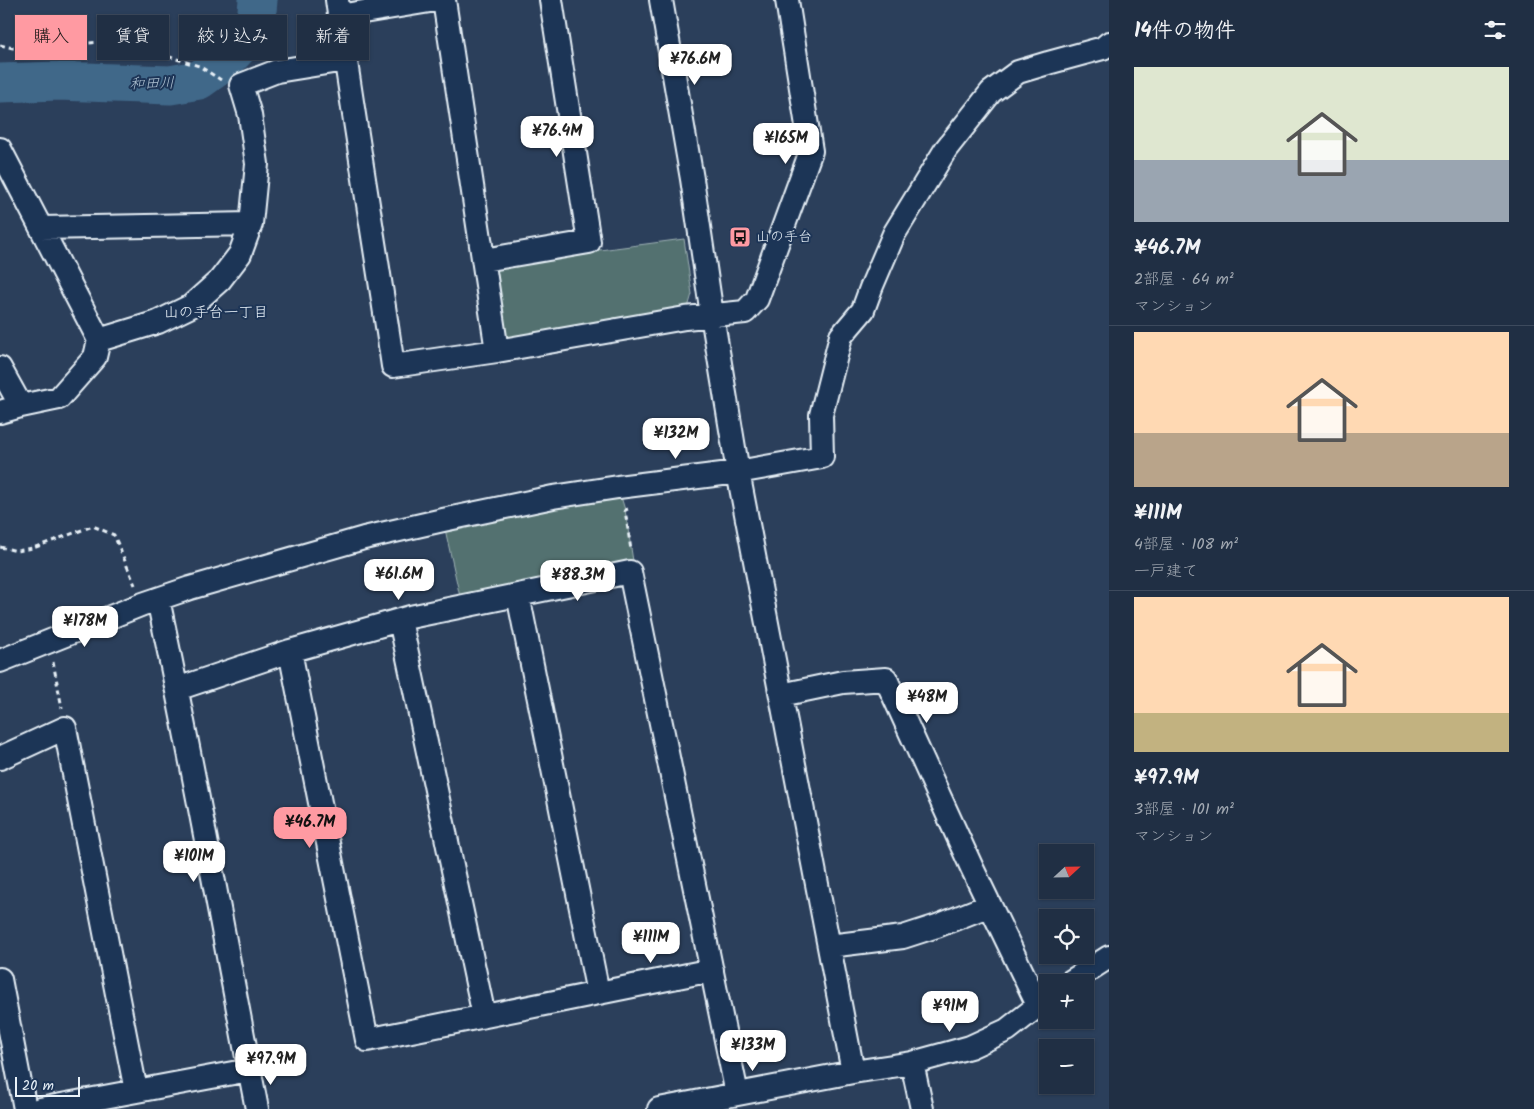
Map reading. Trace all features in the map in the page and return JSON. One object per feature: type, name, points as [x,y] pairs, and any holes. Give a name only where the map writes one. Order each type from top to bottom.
[{"type":"street","points":[[338,8],[436,0]]},
{"type":"street","points":[[444,0],[497,351]]},
{"type":"street","points":[[484,260],[589,242],[551,0]]},
{"type":"street","points":[[661,0],[692,179],[738,472],[853,1072]]},
{"type":"street","points":[[99,340],[158,322],[191,306],[220,280],[240,254],[250,224],[257,164],[250,115],[241,85],[277,71],[345,60],[393,366],[497,351],[685,318],[745,312],[757,299],[811,152],[787,0]]},
{"type":"street","points":[[0,661],[190,588],[364,538],[553,497],[738,472],[822,457],[821,415],[841,336],[863,310],[870,288],[894,234],[946,150],[991,92],[1018,72],[1103,48],[1109,43]]},
{"type":"street","points":[[0,149],[99,340],[95,357],[58,398],[10,409],[0,368]]},
{"type":"street","points":[[41,228],[250,224]]},
{"type":"street","points":[[177,689],[290,651],[400,620],[630,572],[737,1094]]},
{"type":"street","points":[[518,596],[598,993]]},
{"type":"street","points":[[150,602],[177,689],[257,1109]]},
{"type":"street","points":[[400,620],[484,1016]]},
{"type":"street","points":[[290,651],[367,1040],[712,970]]},
{"type":"street","points":[[781,695],[843,682],[886,679],[990,905],[1039,994]]},
{"type":"street","points":[[0,758],[66,728],[136,1091]]},
{"type":"street","points":[[829,946],[903,937],[990,905]]},
{"type":"street","points":[[1082,974],[1109,957]]},
{"type":"street","points":[[0,979],[25,1109]]},
{"type":"street","points":[[659,1109],[853,1072],[912,1063],[970,1047],[1007,1030],[1039,1004]]},
{"type":"street","points":[[912,1063],[922,1109]]},
{"type":"street","points":[[40,1109],[249,1070]]},
{"type":"path","points":[[0,45],[13,48],[119,41],[199,66],[218,80]]},
{"type":"path","points":[[630,572],[633,561],[625,510],[635,508]]},
{"type":"path","points":[[0,547],[17,551],[33,548],[93,526],[114,535],[150,602]]},
{"type":"path","points":[[49,642],[66,728]]},
{"type":"green space","points":[[684,239],[692,294],[685,318],[497,351],[484,260],[589,242],[600,250]]},
{"type":"green space","points":[[618,487],[625,510],[633,561],[630,572],[462,606],[443,520]]},
{"type":"waterway","name":"和田川","points":[[0,83],[58,81],[170,85],[199,80],[224,62],[243,42],[256,22],[258,0]]},
{"type":"place","name":"山の手台","points":[[740,237]]},
{"type":"district","name":"山の手台一丁目","points":[[216,313]]}]
